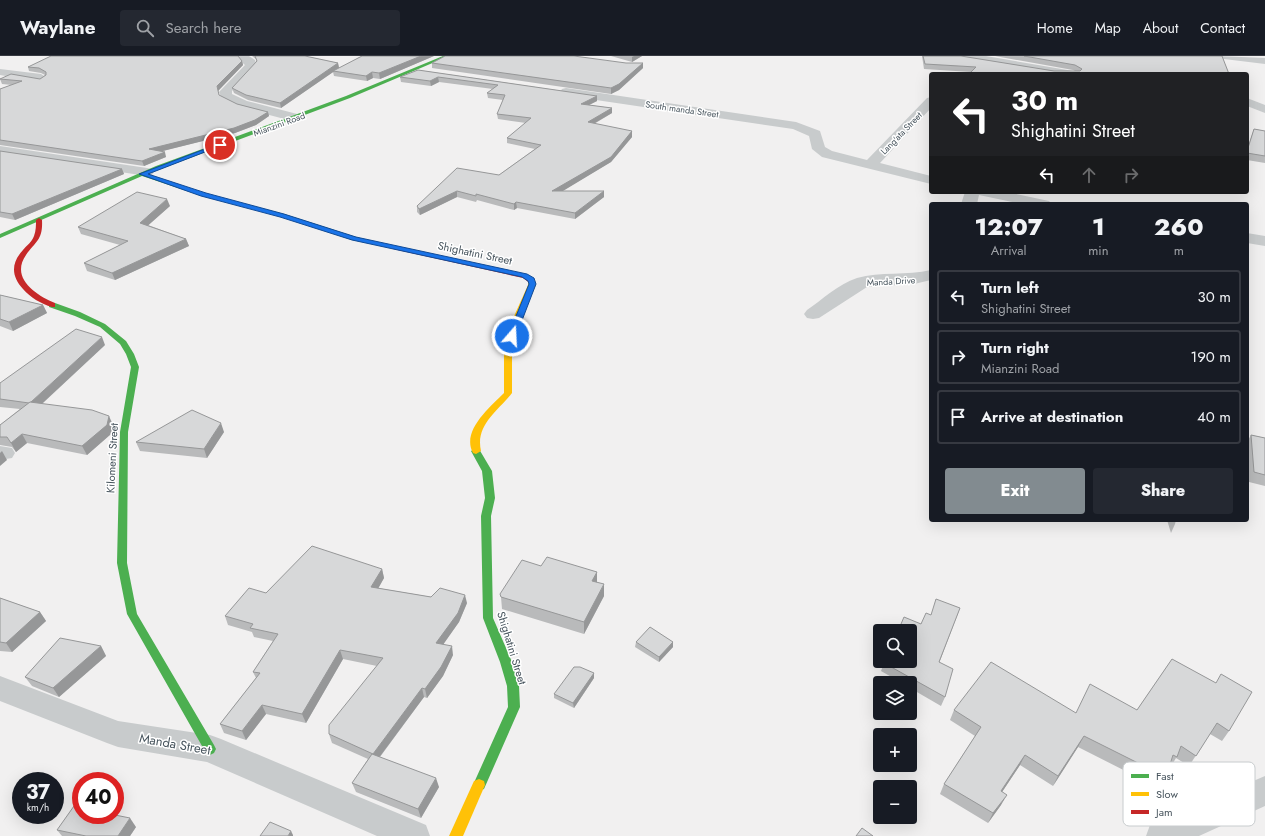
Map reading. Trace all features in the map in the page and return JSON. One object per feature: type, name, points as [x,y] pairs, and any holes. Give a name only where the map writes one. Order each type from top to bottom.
[{"type":"street","points":[[241,56],[251,62],[251,66],[227,89],[225,92],[226,96],[243,104],[296,118]]},
{"type":"street","name":"Mianzini Road","points":[[0,236],[145,173],[296,118],[417,70],[447,56]]},
{"type":"street","points":[[958,56],[1061,72]]},
{"type":"street","points":[[1224,56],[1265,61]]},
{"type":"street","points":[[962,68],[974,58]]},
{"type":"street","points":[[417,70],[439,73]]},
{"type":"street","points":[[0,72],[41,78]]},
{"type":"street","name":"South manda Street","points":[[556,91],[796,126],[815,134],[820,149],[823,152],[929,180]]},
{"type":"street","name":"Lang'ata Street","points":[[870,165],[929,103]]},
{"type":"street","points":[[1249,103],[1265,109]]},
{"type":"street","points":[[0,150],[145,173]]},
{"type":"street","name":"Shighatini Street","points":[[145,173],[204,194],[282,215],[354,239],[525,276],[531,280],[532,284],[515,323],[508,348],[508,393],[478,428],[474,440],[475,449],[487,471],[490,498],[486,516],[488,618],[506,662],[513,686],[514,707],[456,836]]},
{"type":"street","points":[[994,194],[1034,202]]},
{"type":"street","name":"Kilomeni Street","points":[[39,220],[41,231],[38,238],[19,261],[16,267],[20,279],[36,296],[49,304],[93,319],[128,348],[133,356],[135,367],[124,432],[122,563],[132,614],[210,749]]},
{"type":"street","points":[[1249,238],[1265,241]]},
{"type":"street","name":"Manda Drive","points":[[813,314],[858,284],[872,281],[920,279],[929,276]]},
{"type":"street","name":"Manda Street","points":[[0,688],[47,708],[118,734],[210,749],[414,836]]},
{"type":"street","points":[[1255,795],[1265,791]]},
{"type":"street","points":[[1162,836],[1185,826]]},
{"type":"building","points":[[51,56],[238,56],[242,61],[217,86],[219,95],[237,104],[268,112],[255,120],[234,128],[149,149],[165,152],[142,161],[0,140],[0,89],[22,81],[0,79],[11,74],[40,79],[46,75],[46,72],[39,68],[28,67]]},
{"type":"building","points":[[255,56],[305,56],[338,63],[280,103],[246,95],[232,88],[257,61]]},
{"type":"building","points":[[362,56],[421,56],[379,73],[372,72],[366,76],[333,71]]},
{"type":"building","points":[[445,56],[574,56],[626,63],[643,63],[619,84],[611,88],[432,63]]},
{"type":"building","points":[[923,56],[961,56],[1054,71],[1080,71],[1082,69],[1075,65],[1024,56],[1222,56],[1228,72],[971,72],[976,67],[925,64]]},
{"type":"building","points":[[418,70],[597,96],[581,104],[612,108],[588,122],[632,131],[611,157],[552,191],[604,191],[575,213],[516,202],[514,204],[476,194],[476,196],[457,191],[419,209],[417,206],[457,168],[499,175],[541,145],[507,138],[531,118],[497,114],[505,95],[487,93],[498,85],[438,77],[430,81],[400,77]]},
{"type":"building","points":[[1254,129],[1265,131],[1265,156],[1249,153],[1249,145]]},
{"type":"building","points":[[0,151],[122,169],[12,214],[0,212]]},
{"type":"building","points":[[137,192],[167,199],[140,223],[186,239],[112,273],[84,263],[128,241],[78,227]]},
{"type":"building","points":[[0,295],[43,305],[9,322],[0,319]]},
{"type":"building","points":[[76,329],[102,337],[31,402],[0,399],[0,383]]},
{"type":"building","points":[[30,402],[92,410],[109,416],[107,425],[82,446],[22,434],[11,443],[7,437],[0,437],[0,425]]},
{"type":"building","points":[[192,410],[221,423],[204,449],[136,442]]},
{"type":"building","points":[[1251,435],[1265,438],[1265,475],[1254,472]]},
{"type":"building","points":[[312,546],[382,569],[371,587],[431,597],[440,588],[465,595],[458,613],[436,643],[452,646],[441,667],[425,689],[422,688],[373,754],[329,734],[329,725],[383,658],[340,650],[302,714],[262,705],[242,731],[220,724],[260,673],[253,672],[278,634],[250,628],[253,624],[225,616],[249,588],[266,593]]},
{"type":"building","points":[[547,557],[597,572],[592,581],[604,584],[584,622],[501,597],[500,594],[522,560],[541,566]]},
{"type":"building","points":[[0,598],[40,612],[6,643],[0,642]]},
{"type":"building","points":[[936,599],[960,608],[939,662],[953,669],[945,697],[917,681],[917,676],[907,676],[893,668],[917,668],[917,624],[901,624],[904,617],[921,624],[926,613],[931,615]]},
{"type":"building","points":[[650,627],[673,642],[659,657],[636,642]]},
{"type":"building","points":[[60,638],[101,646],[53,688],[25,677]]},
{"type":"building","points":[[1172,659],[1216,683],[1221,674],[1252,692],[1229,731],[1217,723],[1196,756],[1181,746],[1177,757],[1173,755],[1171,762],[1136,762],[1084,736],[1058,776],[1025,755],[1001,791],[1007,795],[993,813],[944,784],[981,727],[954,710],[991,662],[1076,713],[1090,684],[1137,710]]},
{"type":"building","points":[[574,667],[580,667],[594,673],[573,703],[554,694]]},
{"type":"building","points":[[372,754],[436,778],[418,809],[352,783]]},
{"type":"building","points":[[72,809],[72,824],[124,824],[124,817],[130,818],[118,836],[86,836],[57,830],[61,824],[64,824],[64,820]]},
{"type":"building","points":[[270,822],[291,831],[288,836],[260,836]]},
{"type":"building","points":[[862,828],[873,836],[856,836]]},
{"type":"traffic: fast","points":[[0,236],[158,167],[348,97],[447,56]]},
{"type":"traffic: fast","points":[[142,174],[204,195],[282,215],[354,239],[395,248]]},
{"type":"traffic: fast","points":[[52,305],[90,319],[114,334],[123,343],[130,354],[135,367],[124,432],[122,563],[132,614],[210,749]]},
{"type":"traffic: fast","points":[[476,451],[487,471],[490,498],[486,516],[488,618],[506,662],[513,686],[514,707],[479,785]]},
{"type":"traffic: slow","points":[[476,451],[474,443],[479,427],[484,419],[508,393],[508,348],[515,323],[532,285],[531,282]]},
{"type":"traffic: slow","points":[[456,836],[479,785]]},
{"type":"traffic: jam","points":[[39,220],[38,235],[36,240],[21,256],[18,263],[18,277],[33,294],[52,305]]},
{"type":"traffic: jam","points":[[395,248],[525,276],[531,282]]},
{"type":"route","points":[[220,145],[181,158],[142,174],[239,205],[282,215],[354,239],[413,253],[525,276],[531,280],[532,284],[530,292],[515,323],[512,336]]}]
